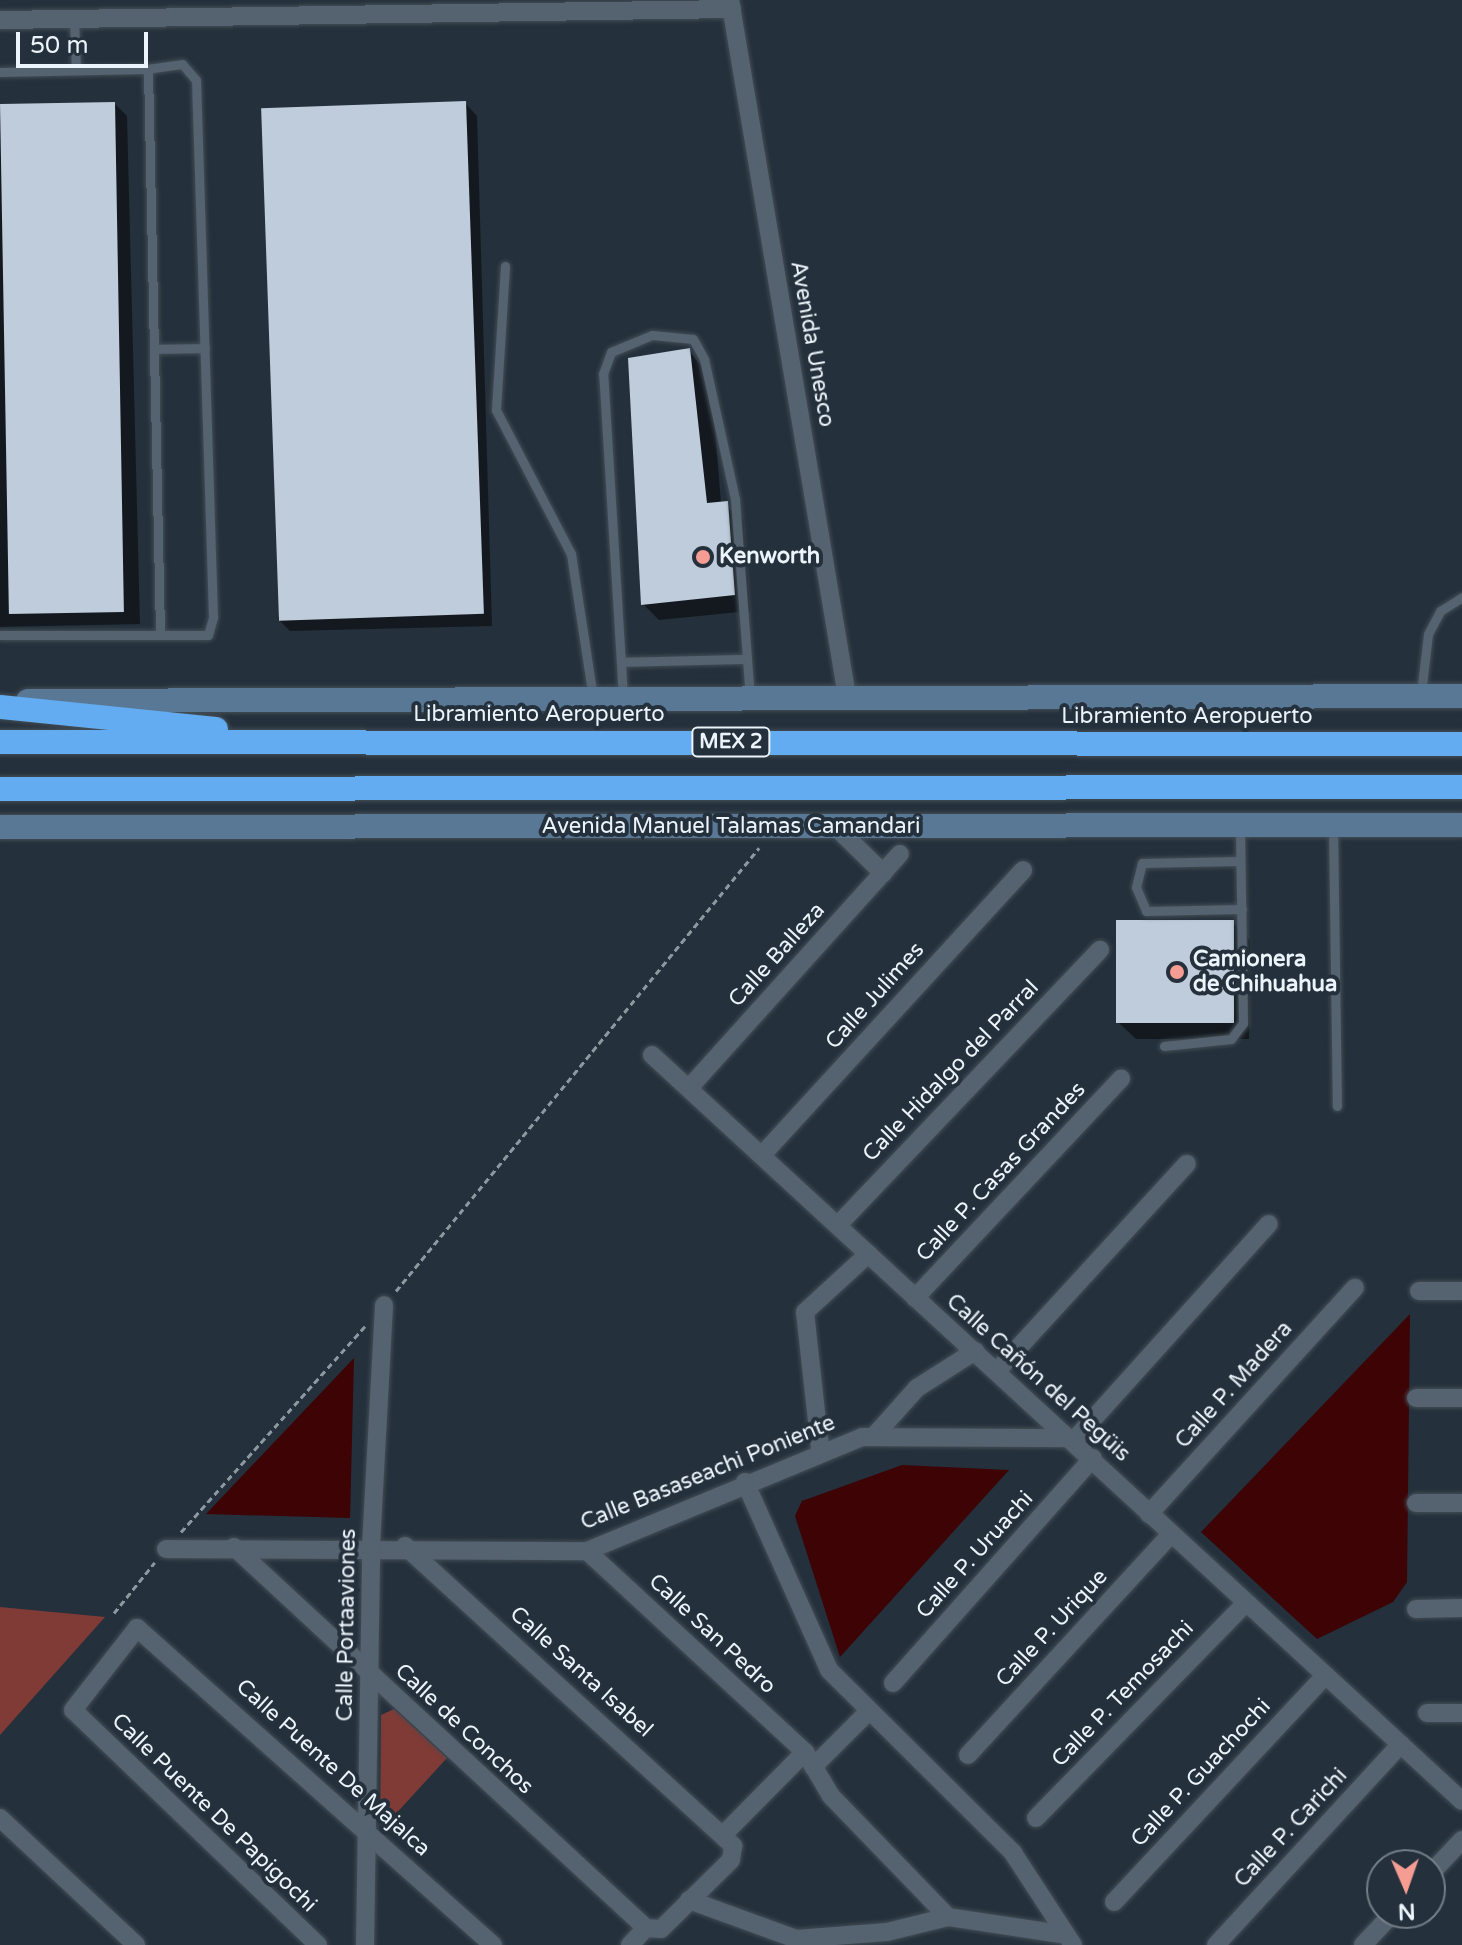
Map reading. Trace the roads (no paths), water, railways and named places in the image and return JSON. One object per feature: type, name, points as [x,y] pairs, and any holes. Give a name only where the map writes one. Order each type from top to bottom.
[{"type":"highway","points":[[0,704],[165,721],[274,740]]},
{"type":"highway","name":"Libramiento Aeropuerto","points":[[0,742],[1462,744]]},
{"type":"highway","name":"MEX 2","points":[[0,789],[1462,787]]},
{"type":"highway","points":[[0,804],[128,788]]},
{"type":"highway","points":[[1349,788],[1462,801]]},
{"type":"main road","points":[[0,704],[623,697],[1462,696]]},
{"type":"main road","name":"Avenida Manuel Talamas Camandari","points":[[0,827],[1462,825]]},
{"type":"street","points":[[0,20],[552,5],[731,5]]},
{"type":"street","name":"Avenida Unesco","points":[[731,5],[847,696]]},
{"type":"street","points":[[836,827],[883,873]]},
{"type":"street","name":"Calle Balleza","points":[[689,1088],[900,854]]},
{"type":"street","name":"Calle Julimes","points":[[763,1154],[1023,870]]},
{"type":"street","name":"Calle Hidalgo del Parral","points":[[838,1225],[1100,950]]},
{"type":"street","name":"Calle Cañón del Pegüis","points":[[652,1055],[763,1154],[915,1298],[1076,1438],[1149,1514],[1462,1801]]},
{"type":"street","name":"Calle P. Casas Grandes","points":[[915,1298],[1121,1079]]},
{"type":"street","points":[[997,1371],[1187,1164]]},
{"type":"street","points":[[1076,1438],[1269,1224]]},
{"type":"street","points":[[820,1448],[805,1312],[868,1254]]},
{"type":"street","name":"Calle P. Madera","points":[[1149,1514],[1355,1288]]},
{"type":"street","points":[[1419,1291],[1462,1291]]},
{"type":"street","name":"Calle Portaaviones","points":[[365,1945],[372,1676],[371,1546],[384,1305]]},
{"type":"street","points":[[875,1435],[917,1388],[975,1351]]},
{"type":"street","points":[[1416,1398],[1462,1398]]},
{"type":"street","name":"Calle Basaseachi Poniente","points":[[166,1549],[405,1546],[587,1551],[820,1448],[875,1435],[1076,1438]]},
{"type":"street","name":"Calle P. Uruachi","points":[[893,1683],[1093,1458]]},
{"type":"street","points":[[745,1482],[829,1670],[1013,1853],[1066,1939]]},
{"type":"street","points":[[1416,1503],[1462,1503]]},
{"type":"street","name":"Calle P. Urique","points":[[968,1755],[1171,1534]]},
{"type":"street","name":"Calle Santa Isabel","points":[[405,1546],[725,1833]]},
{"type":"street","name":"Calle de Conchos","points":[[234,1547],[646,1928]]},
{"type":"street","name":"Calle San Pedro","points":[[587,1551],[809,1759],[831,1796],[948,1917]]},
{"type":"street","name":"Calle P. Temosachi","points":[[1036,1818],[1245,1604]]},
{"type":"street","points":[[1416,1609],[1462,1608]]},
{"type":"street","name":"Calle Puente De Papigochi","points":[[139,1628],[74,1703],[76,1715],[318,1945]]},
{"type":"street","name":"Calle Puente De Majalca","points":[[139,1628],[493,1945]]},
{"type":"street","name":"Calle P. Guachochi","points":[[1114,1902],[1324,1677]]},
{"type":"street","points":[[630,1945],[646,1928],[661,1929],[731,1860],[725,1833],[869,1711]]},
{"type":"street","points":[[1427,1713],[1462,1713]]},
{"type":"street","name":"Calle P. Carichi","points":[[1216,1945],[1401,1744]]},
{"type":"street","points":[[0,1818],[136,1945]]},
{"type":"street","points":[[1446,1857],[1462,1840]]},
{"type":"street","points":[[689,1900],[796,1939],[887,1932],[948,1917],[1066,1939]]},
{"type":"street","points":[[1363,1945],[1378,1929]]},
{"type":"lane","points":[[74,19],[76,70]]},
{"type":"lane","points":[[0,72],[148,69],[182,64],[196,80],[213,617],[208,635],[190,639],[160,632],[0,635]]},
{"type":"lane","points":[[148,69],[160,632]]},
{"type":"lane","points":[[505,266],[496,410],[571,554],[593,698]]},
{"type":"lane","points":[[623,697],[603,374],[611,352],[652,335],[693,339],[704,359],[735,499],[750,697]]},
{"type":"lane","points":[[154,349],[205,348]]},
{"type":"lane","points":[[1421,696],[1428,634],[1440,611],[1462,597]]},
{"type":"lane","points":[[621,662],[747,659]]},
{"type":"lane","points":[[1333,826],[1337,1106]]},
{"type":"lane","points":[[1164,1046],[1217,1043],[1239,1033],[1240,827]]},
{"type":"lane","points":[[1240,861],[1142,863],[1136,887],[1146,911],[1242,909]]},
{"type":"place","name":"Kenworth","points":[[703,557]]},
{"type":"place","name":"Camionera de Chihuahua","points":[[1177,972]]}]
